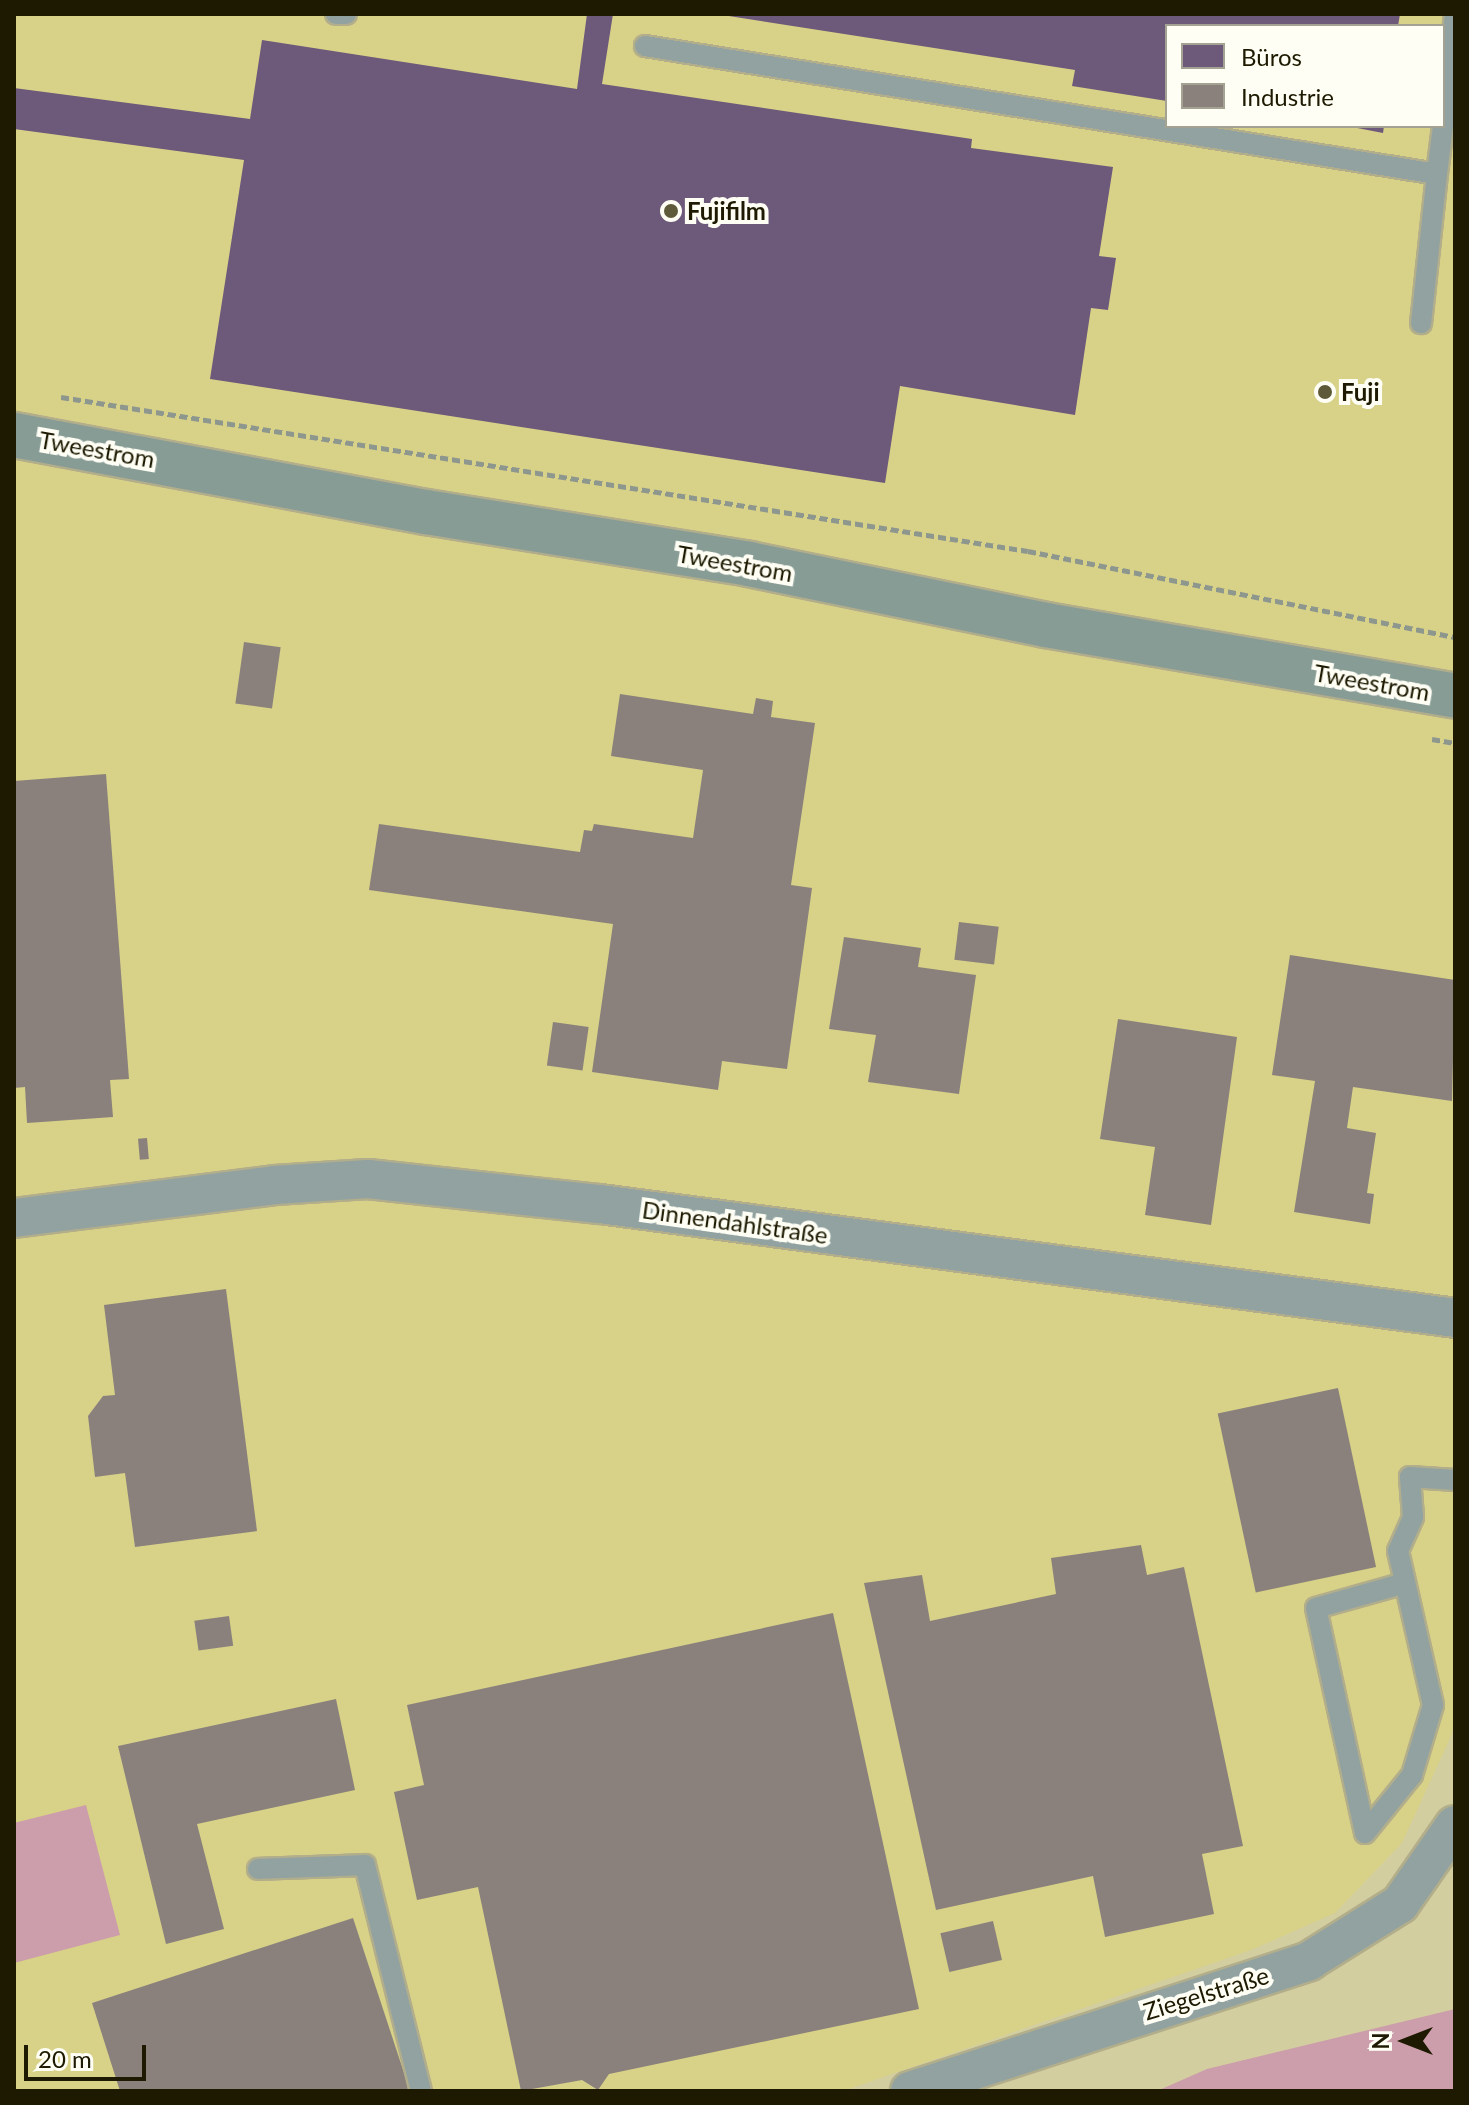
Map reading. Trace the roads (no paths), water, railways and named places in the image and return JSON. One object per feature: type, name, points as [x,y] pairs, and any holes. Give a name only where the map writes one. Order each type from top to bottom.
[{"type":"main road","name":"Tweestrom","points":[[14,435],[426,512],[749,564],[1046,625],[1455,696]]},
{"type":"street","name":"Dinnendahlstraße","points":[[14,1218],[275,1185],[368,1179],[616,1206],[1455,1318]]},
{"type":"street","name":"Ziegelstraße","points":[[910,2091],[1309,1961],[1400,1904],[1455,1825]]},
{"type":"lane","points":[[336,14],[346,14]]},
{"type":"lane","points":[[1445,106],[1455,14]]},
{"type":"lane","points":[[645,46],[1437,174]]},
{"type":"lane","points":[[1421,323],[1443,128]]},
{"type":"lane","points":[[1405,1583],[1316,1608],[1365,1833],[1412,1775],[1433,1705],[1398,1551],[1413,1517],[1410,1477],[1455,1480]]},
{"type":"lane","points":[[258,1869],[365,1865],[421,2091]]},
{"type":"place","name":"Fujifilm","points":[[671,211]]},
{"type":"place","name":"Fuji","points":[[1325,392]]}]
